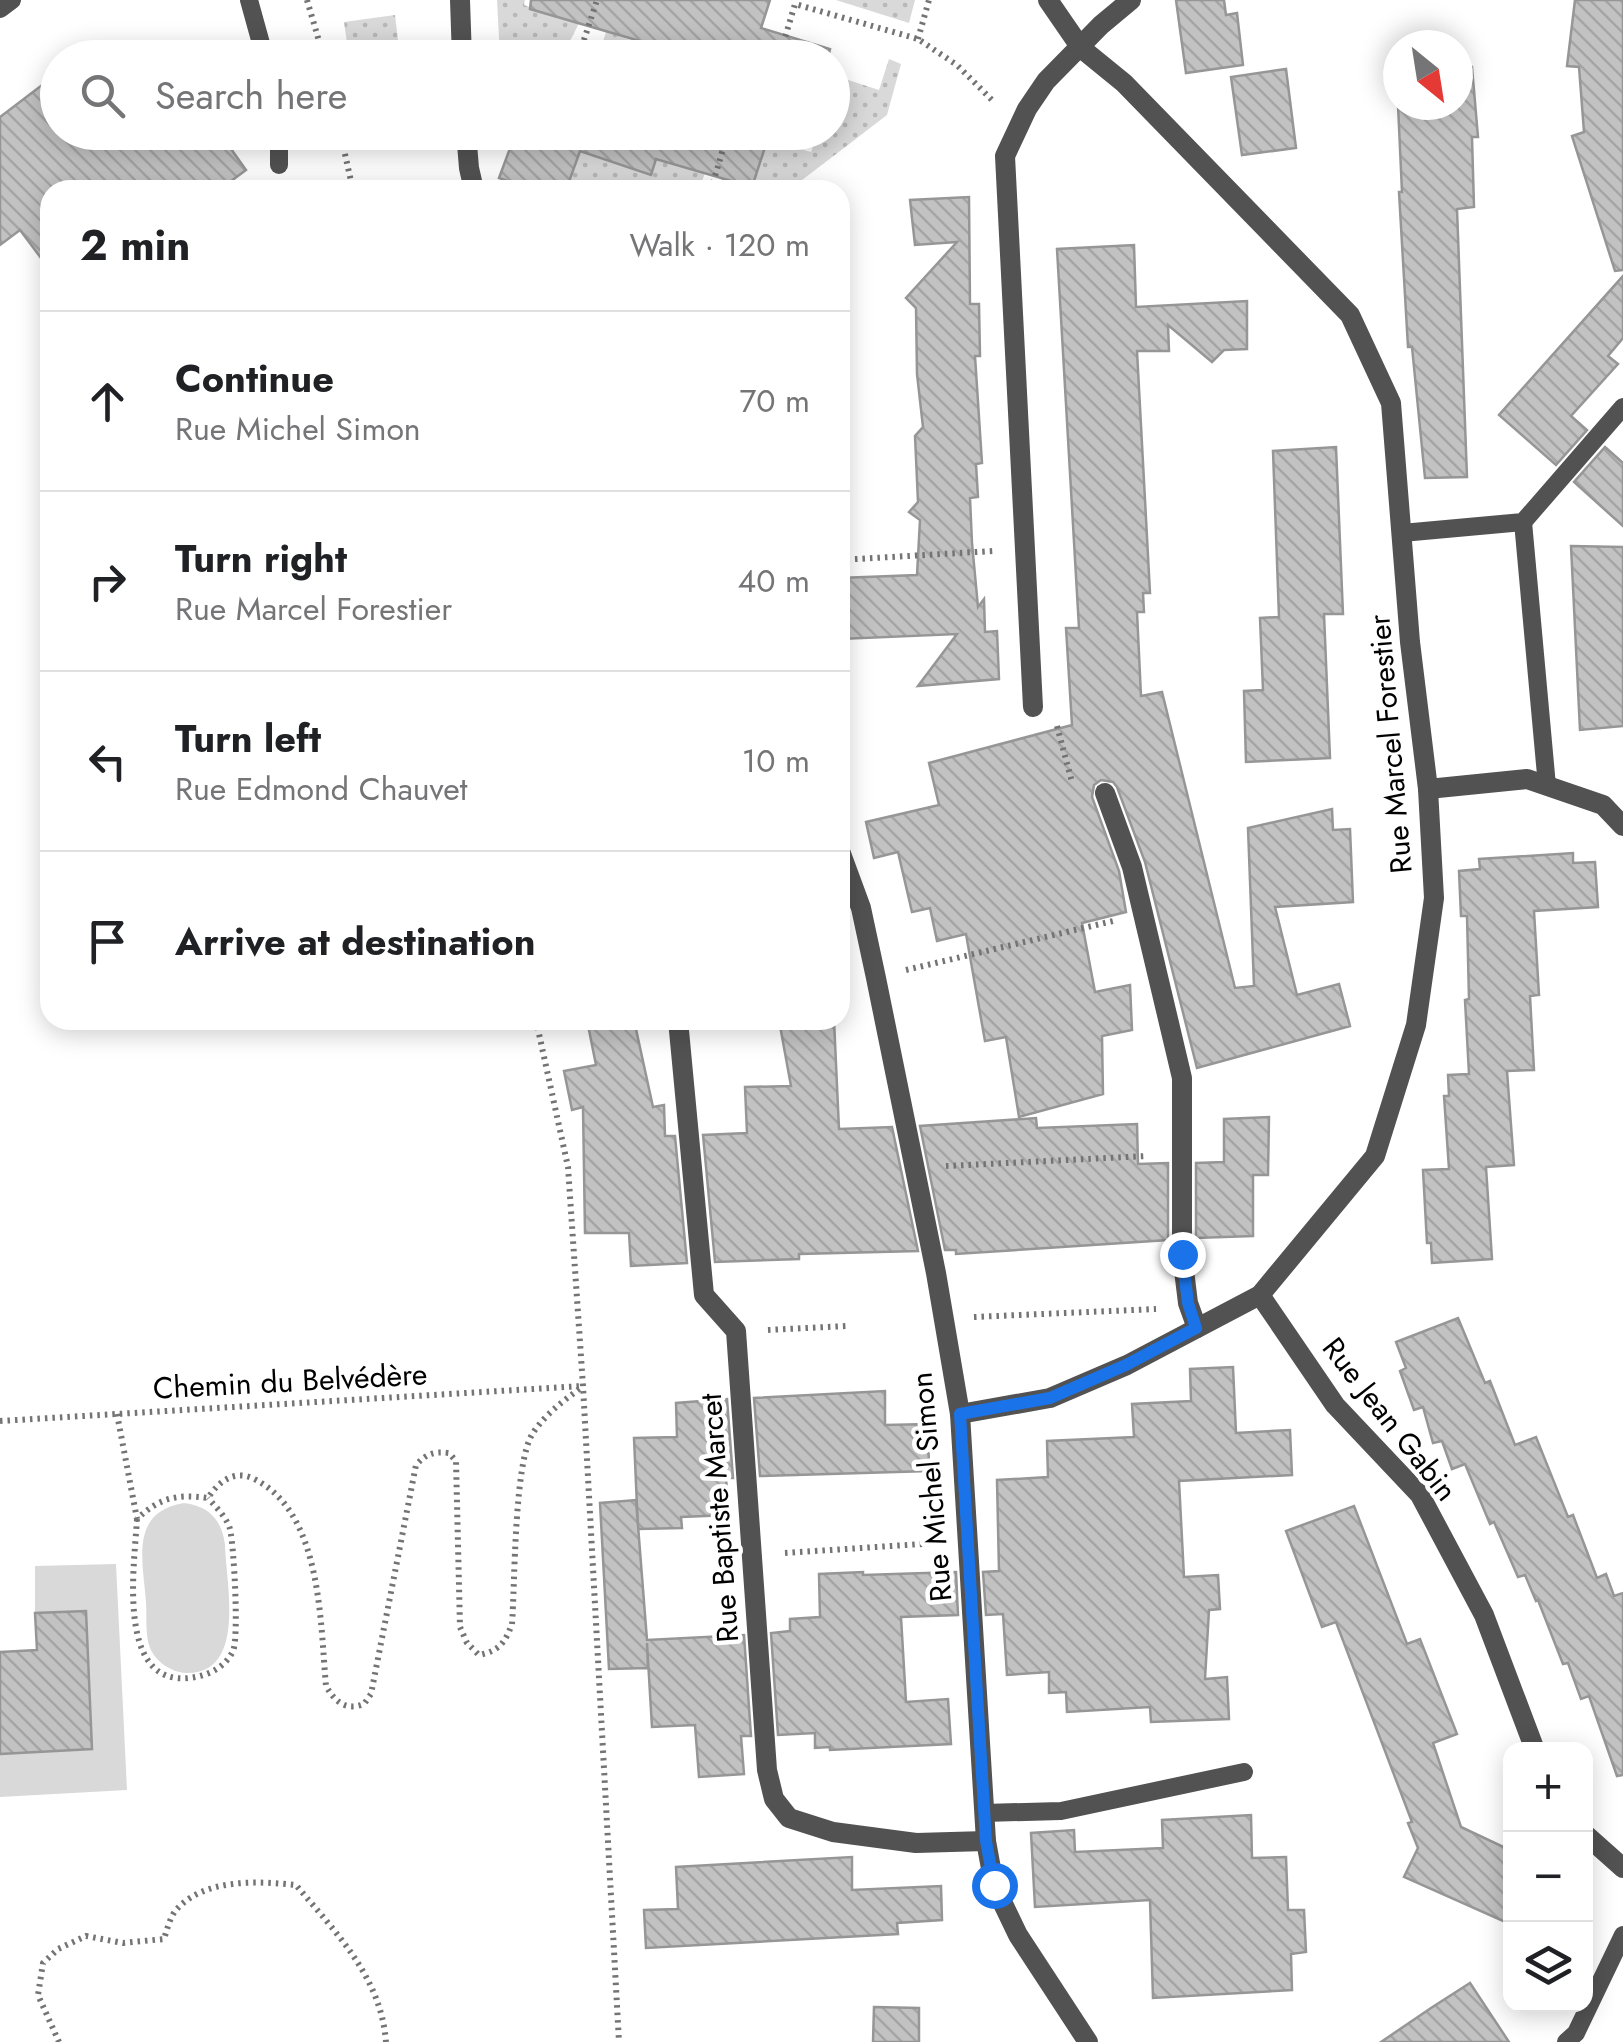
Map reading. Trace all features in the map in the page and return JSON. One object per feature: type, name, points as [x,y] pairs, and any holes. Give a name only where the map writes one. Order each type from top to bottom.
[{"type":"street","points":[[460,0],[461,40]]},
{"type":"street","name":"Rue Marcel Forestier","points":[[960,1414],[1050,1398],[1126,1365],[1260,1295],[1375,1156],[1416,1025],[1434,898],[1428,789],[1410,642],[1391,403],[1350,315],[1124,83],[1081,48],[1048,0]]},
{"type":"street","points":[[1033,707],[1006,156],[1026,109],[1046,81],[1130,0]]},
{"type":"street","points":[[467,150],[471,180]]},
{"type":"street","points":[[1428,789],[1527,779],[1603,804],[1623,826]]},
{"type":"street","points":[[1105,793],[1132,867],[1182,1078],[1182,1254],[1196,1328]]},
{"type":"street","name":"Rue Michel Simon","points":[[850,878],[861,908],[915,1167],[960,1414],[986,1841],[994,1885],[1018,1934],[1088,2042]]},
{"type":"street","points":[[679,1030],[704,1296],[736,1332]]},
{"type":"street","name":"Rue Jean Gabin","points":[[1260,1295],[1335,1405],[1420,1494],[1484,1615],[1532,1742]]},
{"type":"street","name":"Rue Baptiste Marcet","points":[[736,1332],[766,1770],[774,1799],[789,1818],[834,1832],[916,1843],[986,1841]]},
{"type":"street","points":[[1593,1841],[1623,1868]]},
{"type":"lane","points":[[0,9],[12,0]]},
{"type":"lane","points":[[250,0],[261,40]]},
{"type":"lane","points":[[279,150],[280,165]]},
{"type":"lane","points":[[1402,533],[1523,522],[1623,407]]},
{"type":"lane","points":[[1523,522],[1547,786]]},
{"type":"lane","points":[[984,1813],[1061,1811],[1244,1772]]},
{"type":"lane","points":[[1566,2042],[1576,2033],[1623,1935]]},
{"type":"path","points":[[307,0],[319,40]]},
{"type":"path","points":[[584,40],[597,0]]},
{"type":"path","points":[[918,39],[929,0]]},
{"type":"path","points":[[784,40],[795,4],[918,39],[956,65],[998,107],[1006,156]]},
{"type":"path","points":[[344,150],[351,180]]},
{"type":"path","points":[[714,180],[723,150]]},
{"type":"path","points":[[850,559],[952,554]]},
{"type":"path","points":[[1033,707],[1053,711],[1072,782]]},
{"type":"path","points":[[876,978],[1143,914]]},
{"type":"path","points":[[538,1030],[568,1167],[619,2042]]},
{"type":"path","points":[[915,1167],[1182,1154]]},
{"type":"path","points":[[1006,1315],[1189,1307]]},
{"type":"path","points":[[736,1332],[846,1326]]},
{"type":"path","points":[[208,1498],[225,1478],[244,1475],[264,1484],[281,1499],[311,1557],[326,1686],[341,1704],[359,1706],[371,1694],[416,1465],[424,1456],[437,1451],[449,1453],[456,1461],[460,1628],[467,1643],[479,1654],[494,1652],[506,1642],[512,1624],[522,1464],[530,1436],[550,1412],[583,1386]]},
{"type":"path","name":"Chemin du Belvédère","points":[[0,1421],[583,1386]]},
{"type":"path","points":[[117,1414],[137,1519],[133,1608],[138,1640],[155,1667],[183,1679],[198,1677],[223,1665],[236,1640],[230,1530],[208,1498],[179,1494],[160,1500],[137,1519]]},
{"type":"path","points":[[752,1555],[968,1540]]},
{"type":"path","points":[[59,2042],[38,1995],[43,1963],[58,1949],[86,1936],[124,1943],[164,1939],[174,1911],[199,1892],[268,1882],[296,1885],[361,1963],[384,2018],[386,2042]]},
{"type":"shaded area","points":[[497,0],[525,0],[524,5],[579,23],[570,40],[499,40]]},
{"type":"shaded area","points":[[836,0],[915,0],[909,23]]},
{"type":"shaded area","points":[[395,15],[398,40],[347,40],[344,22]]},
{"type":"shaded area","points":[[606,32],[631,40],[603,40]]},
{"type":"shaded area","points":[[889,59],[901,64],[887,115],[850,143],[850,81],[879,90]]},
{"type":"shaded area","points":[[659,150],[713,150],[702,180],[570,180],[580,151],[651,175]]},
{"type":"shaded area","points":[[765,150],[841,150],[802,180],[754,180]]},
{"type":"shaded area","points":[[184,1503],[207,1511],[221,1528],[229,1603],[229,1624],[218,1659],[205,1669],[186,1673],[165,1665],[150,1648],[142,1555],[147,1527],[154,1516]]},
{"type":"shaded area","points":[[116,1564],[127,1790],[0,1797],[0,1754],[92,1748],[86,1611],[35,1613],[35,1566]]},
{"type":"building","points":[[531,0],[770,0],[761,28],[800,40],[636,40],[530,9]]},
{"type":"building","points":[[1176,0],[1224,0],[1226,15],[1237,13],[1243,65],[1186,73]]},
{"type":"building","points":[[1575,0],[1623,0],[1623,270],[1615,271],[1572,136],[1584,132],[1579,67],[1567,66]]},
{"type":"building","points":[[1286,69],[1296,148],[1242,155],[1231,77]]},
{"type":"building","points":[[1473,79],[1478,137],[1472,137],[1474,207],[1457,209],[1467,477],[1425,478],[1412,347],[1408,347],[1399,120],[1473,120]]},
{"type":"building","points":[[40,87],[40,150],[232,150],[246,170],[232,180],[40,180],[40,257],[20,230],[0,245],[0,117]]},
{"type":"building","points":[[509,150],[764,150],[754,180],[728,180],[656,159],[651,175],[580,151],[570,180],[499,178]]},
{"type":"building","points":[[969,197],[970,304],[979,304],[980,356],[975,356],[982,463],[976,464],[978,497],[970,498],[972,543],[978,607],[984,599],[985,632],[997,631],[999,679],[918,686],[957,634],[850,639],[850,578],[917,575],[920,520],[909,512],[918,502],[915,436],[923,427],[916,308],[906,298],[957,242],[915,245],[910,200]]},
{"type":"building","points":[[1134,245],[1136,307],[1247,301],[1247,349],[1224,350],[1212,362],[1168,325],[1169,351],[1137,351],[1150,593],[1143,593],[1144,612],[1137,612],[1141,696],[1162,692],[1235,988],[1254,986],[1248,828],[1332,809],[1333,830],[1350,829],[1353,902],[1275,907],[1297,995],[1339,984],[1350,1026],[1197,1068],[1145,862],[1117,787],[1101,780],[1094,785],[1092,797],[1119,871],[1126,912],[1082,923],[1095,992],[1130,985],[1132,1030],[1102,1036],[1103,1094],[1019,1117],[1006,1037],[985,1041],[966,934],[937,941],[930,908],[912,912],[898,852],[874,858],[866,822],[939,805],[929,763],[1072,725],[1066,628],[1079,628],[1057,249]]},
{"type":"building","points":[[1623,276],[1623,338],[1608,356],[1618,364],[1571,416],[1587,430],[1556,465],[1499,415]]},
{"type":"building","points":[[1336,447],[1343,614],[1324,614],[1330,758],[1246,762],[1244,691],[1263,690],[1260,618],[1279,617],[1273,451]]},
{"type":"building","points":[[1605,447],[1623,463],[1623,526],[1574,482]]},
{"type":"building","points":[[1571,546],[1623,547],[1623,726],[1580,730]]},
{"type":"building","points":[[1573,853],[1573,863],[1595,862],[1598,907],[1534,911],[1539,995],[1530,996],[1534,1070],[1507,1071],[1514,1165],[1486,1167],[1492,1259],[1432,1263],[1431,1243],[1427,1243],[1423,1170],[1449,1169],[1444,1096],[1449,1096],[1448,1075],[1469,1074],[1465,1000],[1469,999],[1467,916],[1461,916],[1459,871],[1480,869],[1479,859]]},
{"type":"building","points":[[589,1030],[636,1030],[653,1107],[664,1105],[665,1136],[675,1136],[687,1263],[631,1266],[629,1233],[585,1233],[583,1107],[572,1110],[564,1071],[596,1065]]},
{"type":"building","points":[[781,1030],[834,1030],[839,1129],[892,1127],[918,1251],[799,1254],[799,1259],[715,1262],[703,1135],[747,1133],[745,1087],[791,1086]]},
{"type":"building","points":[[1269,1117],[1268,1175],[1253,1175],[1253,1236],[1196,1238],[1196,1163],[1224,1162],[1224,1119]]},
{"type":"building","points":[[1036,1118],[1037,1128],[1137,1124],[1138,1164],[1168,1163],[1168,1240],[956,1254],[956,1250],[945,1250],[920,1126]]},
{"type":"building","points":[[1458,1318],[1485,1383],[1490,1381],[1515,1445],[1536,1437],[1597,1578],[1606,1574],[1614,1596],[1623,1593],[1623,1775],[1617,1776],[1589,1696],[1581,1699],[1538,1600],[1525,1575],[1518,1577],[1465,1464],[1452,1469],[1442,1441],[1433,1443],[1423,1407],[1414,1410],[1400,1371],[1406,1368],[1396,1342]]},
{"type":"building","points":[[1233,1367],[1236,1433],[1290,1430],[1292,1475],[1179,1481],[1184,1577],[1218,1575],[1220,1609],[1209,1610],[1205,1679],[1227,1677],[1229,1719],[1151,1722],[1150,1707],[1067,1712],[1066,1692],[1049,1693],[1049,1672],[1007,1675],[1003,1614],[986,1615],[983,1572],[999,1571],[997,1480],[1048,1477],[1047,1441],[1134,1437],[1132,1404],[1191,1401],[1190,1369]]},
{"type":"building","points":[[885,1391],[885,1425],[928,1424],[929,1471],[760,1476],[754,1398]]},
{"type":"building","points":[[727,1399],[733,1478],[726,1478],[729,1515],[681,1517],[682,1528],[638,1529],[634,1438],[677,1437],[676,1403]]},
{"type":"building","points":[[636,1500],[647,1640],[744,1635],[751,1736],[741,1736],[744,1774],[699,1777],[695,1725],[652,1727],[647,1643],[648,1668],[609,1669],[600,1503]]},
{"type":"building","points":[[1354,1506],[1407,1644],[1420,1639],[1457,1734],[1433,1743],[1461,1827],[1503,1847],[1503,1921],[1404,1877],[1418,1848],[1408,1823],[1412,1822],[1336,1622],[1322,1627],[1286,1531]]},
{"type":"building","points":[[956,1572],[958,1615],[901,1617],[906,1702],[948,1699],[951,1744],[830,1750],[815,1748],[815,1733],[778,1735],[771,1633],[790,1631],[790,1619],[820,1617],[819,1574]]},
{"type":"building","points":[[86,1611],[92,1749],[0,1754],[0,1652],[37,1650],[35,1613]]},
{"type":"building","points":[[1251,1815],[1252,1858],[1286,1857],[1288,1910],[1304,1910],[1306,1952],[1291,1954],[1292,1990],[1153,1998],[1150,1900],[1035,1907],[1031,1833],[1074,1830],[1075,1852],[1163,1848],[1162,1820]]},
{"type":"building","points":[[852,1857],[852,1890],[941,1886],[942,1920],[897,1923],[898,1934],[646,1948],[644,1910],[678,1909],[676,1867]]},
{"type":"building","points":[[1470,1983],[1509,2042],[1381,2042],[1431,2008]]},
{"type":"building","points":[[874,2007],[919,2008],[919,2042],[873,2042]]},
{"type":"route","points":[[994,1885],[986,1841],[960,1414],[1050,1398],[1126,1365],[1196,1328],[1188,1303],[1182,1254]]}]
